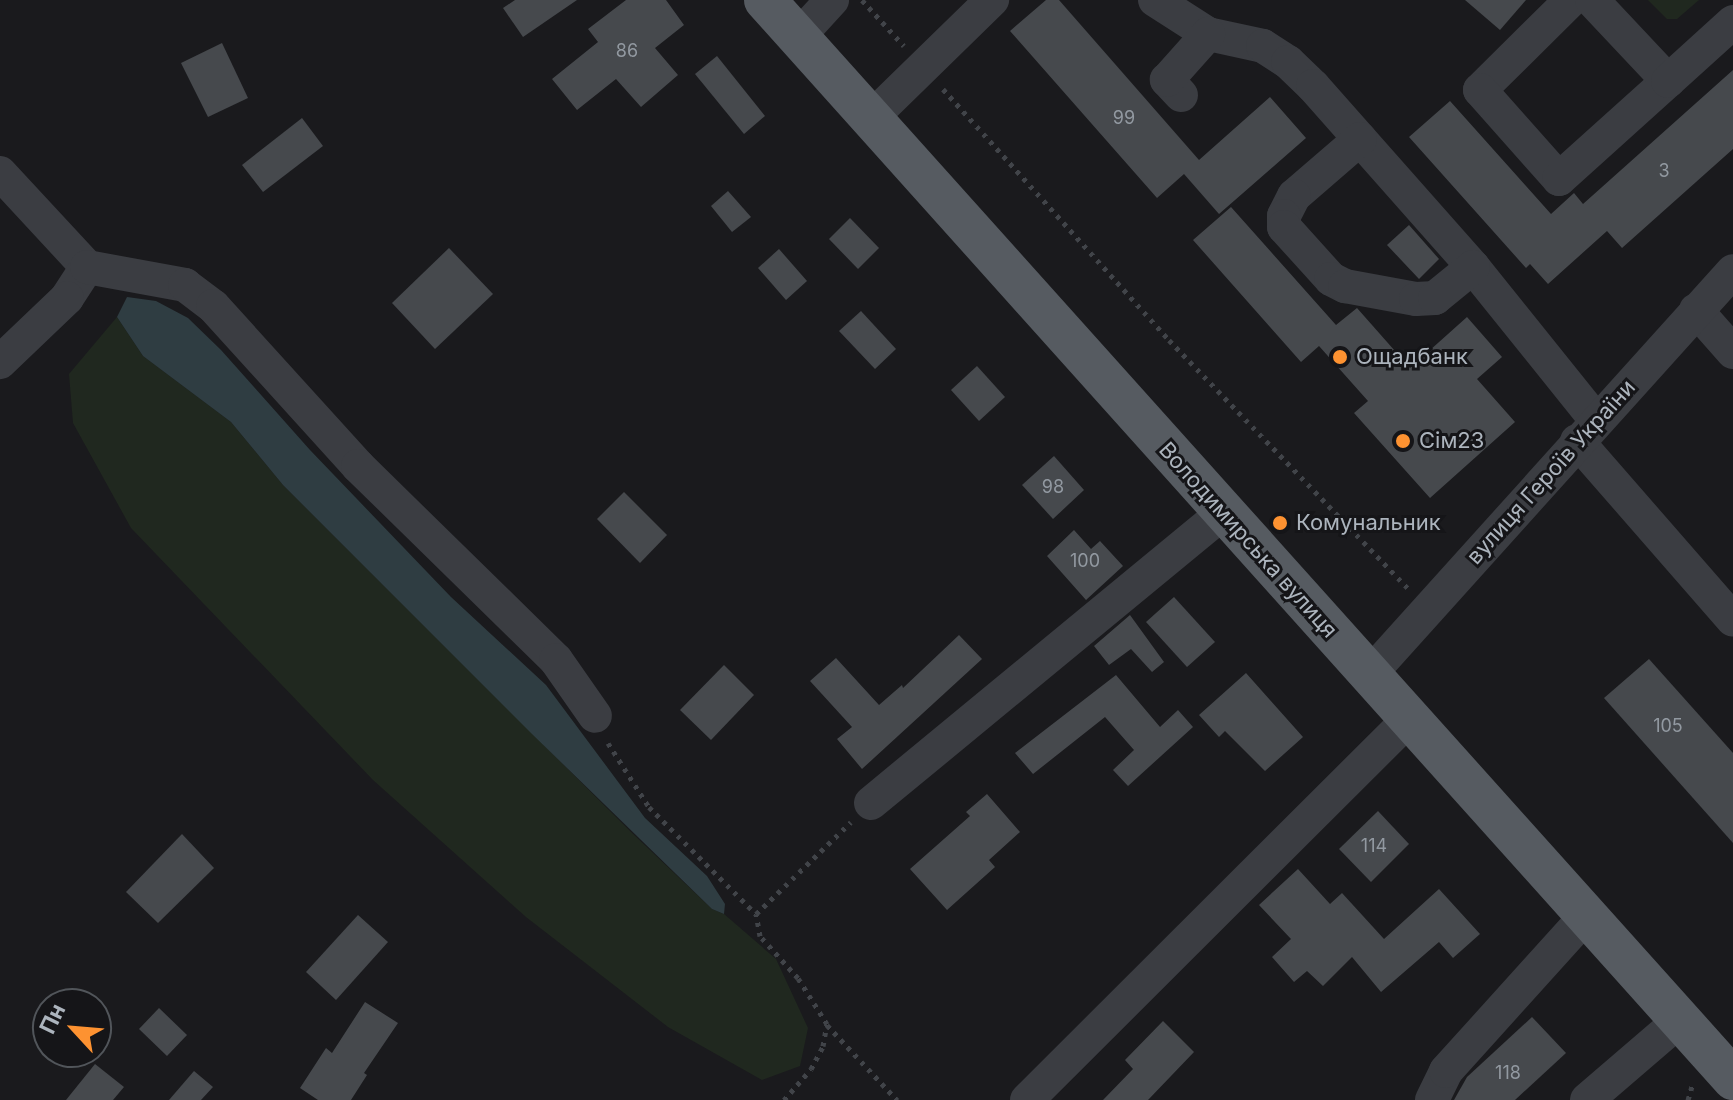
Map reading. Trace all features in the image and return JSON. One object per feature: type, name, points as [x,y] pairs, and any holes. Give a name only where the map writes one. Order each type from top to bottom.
[{"type":"main road","name":"Володимирська вулиця","points":[[765,0],[1222,514],[1410,718],[1733,1079]]},
{"type":"street","points":[[799,36],[832,0]]},
{"type":"street","points":[[872,117],[992,0]]},
{"type":"street","points":[[1155,0],[1208,34],[1263,46],[1288,62],[1360,139],[1473,267],[1587,431],[1733,620]]},
{"type":"street","points":[[1571,0],[1480,90],[1559,179],[1733,22]]},
{"type":"street","points":[[1592,0],[1668,81]]},
{"type":"street","points":[[1181,95],[1167,80],[1208,34]]},
{"type":"street","points":[[1360,139],[1294,196],[1284,216],[1284,227],[1331,279],[1345,286],[1416,299],[1435,298],[1473,267]]},
{"type":"street","points":[[0,173],[87,267],[185,285],[213,306],[358,466],[556,660],[595,716]]},
{"type":"street","points":[[0,362],[67,298],[87,267]]},
{"type":"street","name":"вулиця Героїв України","points":[[1370,674],[1733,271]]},
{"type":"street","points":[[1696,310],[1733,352]]},
{"type":"street","points":[[871,803],[1222,514]]},
{"type":"street","points":[[1027,1100],[1410,718]]},
{"type":"street","points":[[1432,1100],[1446,1071],[1586,916]]},
{"type":"street","points":[[1587,1100],[1679,1021]]},
{"type":"path","points":[[862,0],[1169,340],[1428,609]]},
{"type":"path","points":[[595,716],[612,750],[649,807],[756,914],[760,936],[798,978],[827,1024],[897,1100]]},
{"type":"path","points":[[756,914],[786,881],[871,803]]},
{"type":"path","points":[[784,1100],[811,1069],[823,1046],[827,1024]]},
{"type":"shaded area","points":[[1648,0],[1699,0],[1677,19],[1667,19]]},
{"type":"shaded area","points":[[127,297],[156,301],[188,318],[451,597],[546,685],[645,818],[707,876],[725,904],[724,914],[712,909],[532,734],[283,485],[231,422],[143,356],[117,317]]},
{"type":"shaded area","points":[[117,317],[143,356],[231,422],[283,485],[631,832],[712,909],[724,914],[776,959],[808,1028],[800,1066],[762,1080],[668,1027],[526,917],[373,780],[131,528],[73,423],[69,374]]},
{"type":"building","points":[[515,0],[577,0],[523,37],[503,8]]},
{"type":"building","points":[[626,0],[666,0],[684,25],[655,48],[678,75],[641,107],[616,79],[577,110],[552,79],[598,42],[588,29]]},
{"type":"building","points":[[1046,0],[1059,0],[1199,160],[1270,97],[1306,138],[1219,214],[1184,174],[1157,198],[1010,31]]},
{"type":"building","points":[[1465,0],[1526,0],[1500,30]]},
{"type":"building","points":[[222,43],[248,98],[208,117],[181,63]]},
{"type":"building","points":[[717,56],[765,116],[744,134],[695,74]]},
{"type":"building","points":[[1733,70],[1733,149],[1622,248],[1607,231],[1548,284],[1530,264],[1526,268],[1409,137],[1450,101],[1551,214],[1574,193],[1583,204]]},
{"type":"building","points":[[302,118],[323,146],[263,192],[242,165]]},
{"type":"building","points":[[728,191],[751,217],[732,232],[711,206]]},
{"type":"building","points":[[1231,207],[1336,325],[1357,308],[1410,368],[1467,317],[1502,357],[1477,379],[1515,422],[1430,498],[1354,413],[1368,401],[1319,346],[1301,362],[1193,240]]},
{"type":"building","points":[[850,218],[879,248],[858,269],[829,239]]},
{"type":"building","points":[[1409,225],[1439,259],[1419,279],[1387,245]]},
{"type":"building","points":[[449,248],[493,294],[435,349],[392,303]]},
{"type":"building","points":[[779,249],[807,281],[786,300],[758,268]]},
{"type":"building","points":[[861,311],[896,349],[875,369],[839,331]]},
{"type":"building","points":[[977,366],[1005,397],[979,421],[951,390]]},
{"type":"building","points":[[1054,456],[1084,490],[1053,519],[1022,485]]},
{"type":"building","points":[[624,492],[667,535],[640,563],[597,519]]},
{"type":"building","points":[[1074,530],[1091,549],[1100,541],[1123,566],[1086,600],[1047,556]]},
{"type":"building","points":[[1174,597],[1215,642],[1187,667],[1146,622]]},
{"type":"building","points":[[1130,615],[1164,662],[1152,672],[1131,649],[1109,665],[1094,646]]},
{"type":"building","points":[[959,635],[982,659],[862,769],[837,739],[852,727],[810,681],[836,658],[879,705],[902,685],[903,688]]},
{"type":"building","points":[[1649,659],[1733,753],[1733,843],[1604,698]]},
{"type":"building","points":[[724,665],[754,695],[711,740],[680,710]]},
{"type":"building","points":[[1246,673],[1303,737],[1265,771],[1225,731],[1219,737],[1199,715]]},
{"type":"building","points":[[1116,675],[1160,727],[1178,710],[1193,727],[1128,786],[1113,770],[1134,750],[1105,717],[1033,774],[1015,753]]},
{"type":"building","points":[[987,794],[1020,832],[989,860],[995,867],[947,910],[910,869],[970,816],[966,812]]},
{"type":"building","points":[[1378,811],[1409,844],[1371,882],[1339,849]]},
{"type":"building","points":[[182,834],[214,868],[158,923],[126,892]]},
{"type":"building","points":[[1298,869],[1330,904],[1342,893],[1384,939],[1439,889],[1480,934],[1453,958],[1439,942],[1381,992],[1352,957],[1323,986],[1307,971],[1294,982],[1272,957],[1291,939],[1259,905]]},
{"type":"building","points":[[358,915],[388,942],[336,1000],[306,972]]},
{"type":"building","points":[[365,1002],[398,1023],[364,1073],[367,1075],[351,1100],[318,1100],[300,1088],[326,1048],[332,1053]]},
{"type":"building","points":[[159,1008],[187,1035],[167,1056],[139,1029]]},
{"type":"building","points":[[1532,1017],[1566,1053],[1515,1100],[1454,1100],[1467,1077]]},
{"type":"building","points":[[1163,1021],[1194,1052],[1148,1100],[1103,1100],[1133,1069],[1125,1060]]},
{"type":"building","points":[[92,1068],[100,1068],[124,1087],[113,1100],[66,1100]]},
{"type":"building","points":[[194,1071],[213,1087],[201,1100],[169,1100]]},
{"type":"place","name":"Ощадбанк","points":[[1340,357]]},
{"type":"place","name":"Сім23","points":[[1403,441]]},
{"type":"place","name":"Комунальник","points":[[1280,523]]}]
